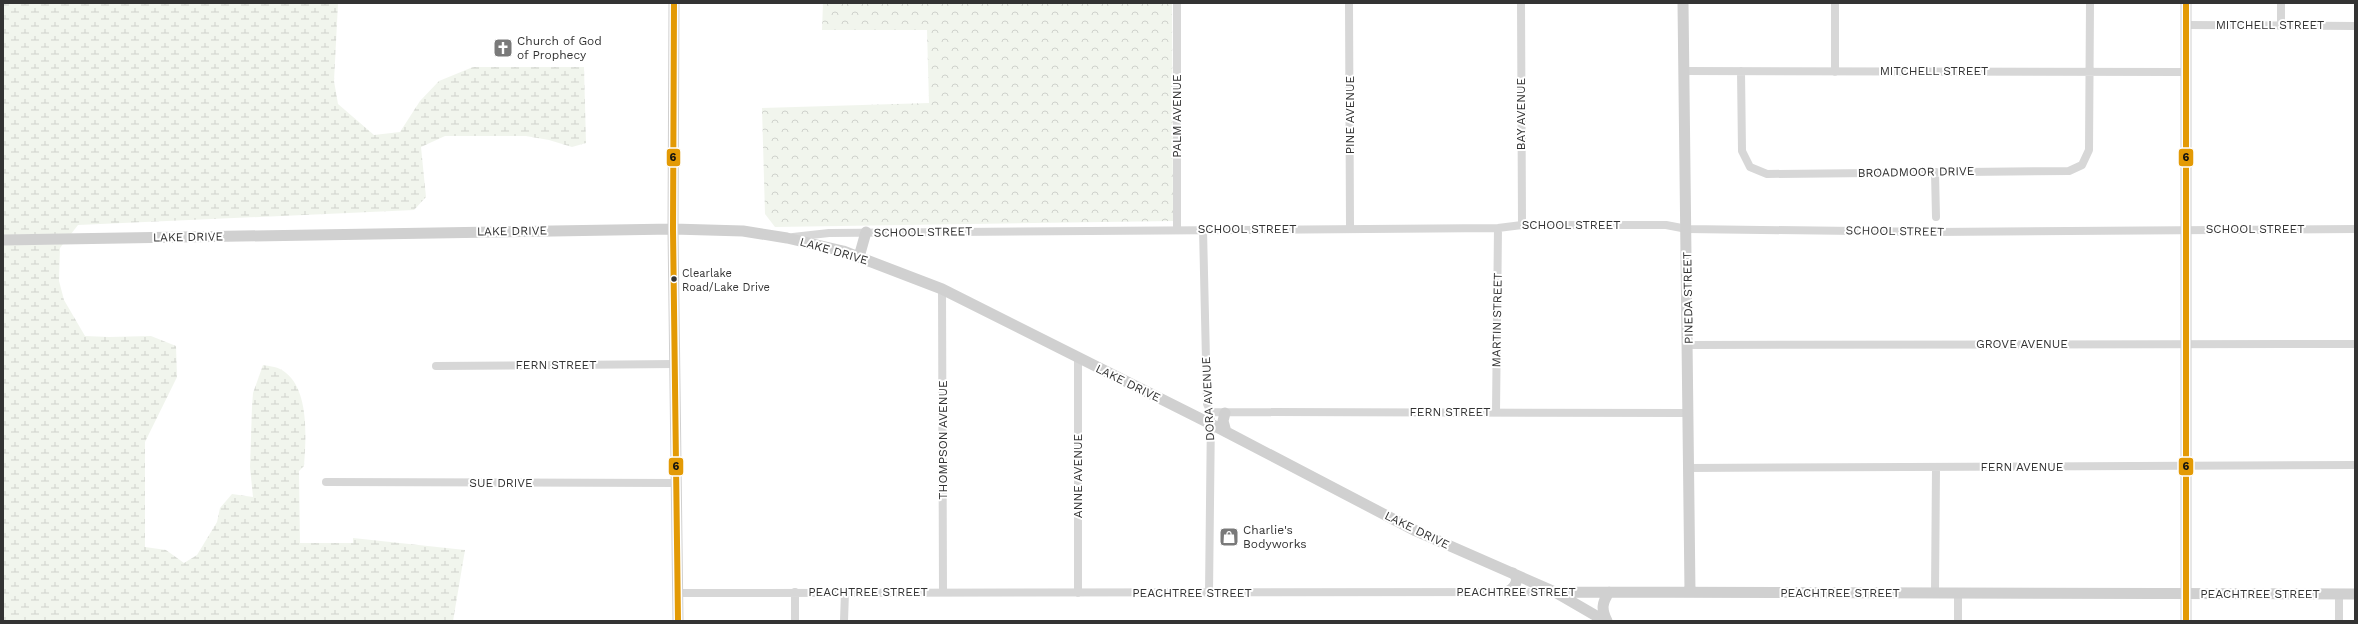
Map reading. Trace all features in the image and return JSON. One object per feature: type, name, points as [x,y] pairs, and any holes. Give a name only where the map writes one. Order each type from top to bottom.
[{"type":"street","points":[[674,3],[672,229],[678,621]]},
{"type":"street","name":"PALM AVENUE","points":[[1176,3],[1177,229]]},
{"type":"street","name":"PINE AVENUE","points":[[1350,3],[1350,228]]},
{"type":"street","name":"BAY AVENUE","points":[[1521,3],[1522,225]]},
{"type":"street","name":"PINEDA STREET","points":[[1683,3],[1683,71],[1687,229],[1690,592]]},
{"type":"street","points":[[1835,3],[1835,72]]},
{"type":"street","points":[[2090,3],[2090,71]]},
{"type":"street","points":[[2186,3],[2184,229],[2186,621]]},
{"type":"street","points":[[2281,3],[2281,25]]},
{"type":"street","name":"MITCHELL STREET","points":[[2186,25],[2355,26]]},
{"type":"street","name":"MITCHELL STREET","points":[[1683,71],[2185,72]]},
{"type":"street","name":"BROADMOOR DRIVE","points":[[1742,71],[1742,151],[1750,167],[1767,174],[2069,171],[2082,165],[2089,150],[2090,71]]},
{"type":"street","points":[[1935,172],[1936,216]]},
{"type":"street","name":"SCHOOL STREET","points":[[787,238],[829,233],[866,232],[1498,228],[1522,225],[1666,225],[1687,229],[1934,232],[2184,229],[2355,230]]},
{"type":"street","name":"MARTIN STREET","points":[[1496,412],[1498,228]]},
{"type":"street","name":"LAKE DRIVE","points":[[3,240],[672,229],[743,231],[787,238],[843,251],[942,288],[1211,424],[1416,531],[1555,592],[1606,621]]},
{"type":"street","name":"DORA AVENUE","points":[[1203,229],[1207,404],[1211,412],[1209,594]]},
{"type":"street","points":[[859,257],[866,232]]},
{"type":"street","name":"THOMPSON AVENUE","points":[[942,288],[944,592]]},
{"type":"street","name":"GROVE AVENUE","points":[[1688,344],[2355,344]]},
{"type":"street","name":"ANNE AVENUE","points":[[1078,358],[1078,593]]},
{"type":"street","name":"FERN STREET","points":[[436,366],[675,364]]},
{"type":"street","name":"FERN STREET","points":[[1211,412],[1688,414]]},
{"type":"street","points":[[1225,413],[1224,421],[1226,432]]},
{"type":"street","name":"FERN AVENUE","points":[[1689,468],[2355,465]]},
{"type":"street","points":[[1935,593],[1936,468]]},
{"type":"street","name":"SUE DRIVE","points":[[326,482],[676,483]]},
{"type":"street","points":[[1508,592],[1514,588],[1516,583],[1517,578],[1513,573]]},
{"type":"street","points":[[795,592],[795,621]]},
{"type":"street","points":[[844,621],[845,592]]},
{"type":"street","name":"PEACHTREE STREET","points":[[678,593],[944,592],[1209,594],[1508,592],[1958,592],[2355,594]]},
{"type":"street","points":[[1606,621],[1602,611],[1603,602],[1609,592]]},
{"type":"street","points":[[1958,592],[1958,621]]},
{"type":"street","points":[[2339,594],[2339,621]]},
{"type":"green space","points":[[3,3],[338,3],[334,81],[338,104],[374,135],[400,132],[420,101],[439,81],[473,67],[584,67],[586,143],[572,147],[549,140],[526,136],[445,136],[421,147],[426,197],[414,210],[78,225],[71,234],[3,235]]},
{"type":"green space","points":[[823,3],[1172,3],[1173,221],[775,227],[765,214],[762,108],[929,103],[927,30],[822,30]]},
{"type":"green space","points":[[63,244],[60,248],[59,281],[64,300],[85,336],[151,336],[176,346],[177,377],[145,442],[145,547],[166,550],[184,563],[197,555],[217,522],[220,508],[232,494],[253,497],[250,467],[253,393],[263,365],[278,368],[291,378],[298,388],[304,414],[304,466],[299,471],[300,543],[353,543],[353,538],[465,550],[453,621],[3,621],[3,245]]},
{"type":"transit line","name":"6","points":[[674,3],[673,229],[678,621]]},
{"type":"transit line","name":"6","points":[[2186,3],[2186,621]]},
{"type":"place","name":"Church of God of Prophecy","points":[[503,48]]},
{"type":"place","name":"Clearlake Road/Lake Drive","points":[[674,279]]},
{"type":"place","name":"Charlie's Bodyworks","points":[[1229,537]]}]
